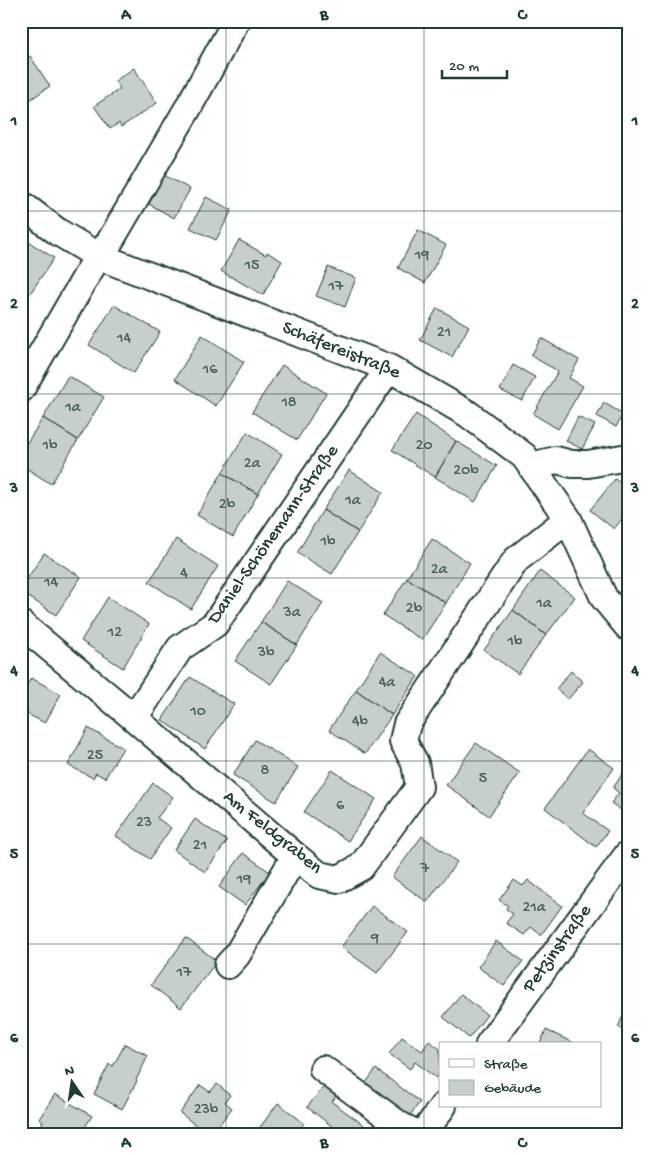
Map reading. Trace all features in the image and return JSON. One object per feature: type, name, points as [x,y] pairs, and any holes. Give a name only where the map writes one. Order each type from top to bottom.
[{"type":"street","points":[[21,389],[98,256],[109,243],[129,209],[236,21]]},
{"type":"street","name":"Schäfereistraße","points":[[21,204],[58,232],[98,256],[389,368],[468,414],[524,456],[568,519],[604,598],[628,627]]},
{"type":"street","name":"Daniel-Schönemann-Straße","points":[[134,718],[180,648],[215,624],[389,368]]},
{"type":"street","points":[[533,469],[556,460],[572,464],[588,464],[628,457]]},
{"type":"street","name":"Am Feldgraben","points":[[21,624],[295,856],[319,875],[339,879],[361,867],[419,787],[415,762],[403,741],[407,724],[516,560],[568,519]]},
{"type":"street","name":"Petzinstraße","points":[[489,1042],[628,854]]},
{"type":"street","points":[[228,965],[237,955],[295,856]]},
{"type":"street","points":[[323,1069],[401,1126],[417,1134]]},
{"type":"street","points":[[423,1134],[442,1108]]},
{"type":"building","points":[[30,56],[50,86],[21,106],[21,62]]},
{"type":"building","points":[[134,68],[157,103],[121,127],[119,123],[110,129],[94,106],[120,89],[115,81]]},
{"type":"building","points":[[164,175],[190,189],[174,218],[149,204]]},
{"type":"building","points":[[206,197],[232,210],[216,240],[190,228]]},
{"type":"building","points":[[418,230],[446,245],[425,283],[398,268]]},
{"type":"building","points":[[21,237],[54,258],[25,301],[21,299]]},
{"type":"building","points":[[239,240],[266,255],[267,252],[282,261],[263,295],[221,271]]},
{"type":"building","points":[[328,267],[356,278],[345,307],[316,296]]},
{"type":"building","points":[[114,305],[160,332],[134,373],[89,345]]},
{"type":"building","points":[[437,308],[469,326],[452,357],[420,340]]},
{"type":"building","points":[[202,335],[244,362],[216,406],[175,379]]},
{"type":"building","points":[[541,338],[579,360],[569,378],[583,386],[558,429],[533,414],[558,371],[531,356]]},
{"type":"building","points":[[282,365],[326,393],[297,440],[252,412]]},
{"type":"building","points":[[513,365],[535,377],[522,401],[500,390]]},
{"type":"building","points":[[68,376],[104,397],[78,440],[43,418]]},
{"type":"building","points":[[604,403],[623,414],[616,427],[597,416]]},
{"type":"building","points":[[416,414],[456,441],[435,477],[392,450]]},
{"type":"building","points":[[578,417],[595,425],[582,449],[566,441]]},
{"type":"building","points":[[43,418],[78,440],[51,484],[21,465],[21,452]]},
{"type":"building","points":[[247,432],[282,454],[258,494],[222,473]]},
{"type":"building","points":[[456,441],[497,466],[475,502],[435,477]]},
{"type":"building","points":[[349,470],[383,492],[358,532],[323,510]]},
{"type":"building","points":[[222,473],[258,494],[233,537],[197,515]]},
{"type":"building","points":[[615,479],[628,489],[628,511],[614,529],[590,510]]},
{"type":"building","points":[[323,510],[358,532],[332,574],[297,553]]},
{"type":"building","points":[[176,539],[218,566],[191,609],[149,582]]},
{"type":"building","points":[[432,539],[470,563],[446,603],[407,578]]},
{"type":"building","points":[[44,553],[81,577],[56,615],[21,592],[21,588]]},
{"type":"building","points":[[540,571],[575,597],[546,635],[513,610]]},
{"type":"building","points":[[407,578],[446,603],[422,640],[383,615]]},
{"type":"building","points":[[287,581],[323,603],[297,645],[261,622]]},
{"type":"building","points":[[108,597],[149,624],[123,668],[81,641]]},
{"type":"building","points":[[513,610],[546,635],[518,674],[484,650]]},
{"type":"building","points":[[261,622],[297,645],[271,684],[235,661]]},
{"type":"building","points":[[380,652],[418,676],[392,715],[356,690]]},
{"type":"building","points":[[571,671],[583,682],[568,699],[556,689]]},
{"type":"building","points":[[190,677],[234,704],[205,749],[162,720]]},
{"type":"building","points":[[31,678],[61,694],[45,723],[21,711],[21,695]]},
{"type":"building","points":[[356,690],[392,715],[365,754],[329,730]]},
{"type":"building","points":[[88,728],[123,748],[105,778],[96,773],[93,778],[68,765]]},
{"type":"building","points":[[255,740],[298,767],[276,802],[233,775]]},
{"type":"building","points":[[476,743],[520,773],[489,816],[446,785]]},
{"type":"building","points":[[588,749],[614,768],[583,813],[608,831],[596,847],[545,808]]},
{"type":"building","points":[[332,770],[376,799],[348,841],[304,812]]},
{"type":"building","points":[[623,773],[628,776],[628,815],[611,803],[619,793],[613,788]]},
{"type":"building","points":[[153,783],[173,797],[157,818],[171,828],[150,859],[116,836]]},
{"type":"building","points":[[195,819],[227,841],[205,872],[174,850]]},
{"type":"building","points":[[422,836],[457,862],[427,902],[392,877]]},
{"type":"building","points":[[243,853],[270,872],[245,905],[219,887]]},
{"type":"building","points":[[514,880],[523,886],[528,880],[562,906],[541,935],[531,927],[524,935],[506,923],[513,914],[506,909],[508,906],[499,900]]},
{"type":"building","points":[[372,906],[408,932],[377,973],[341,947]]},
{"type":"building","points":[[186,938],[217,961],[181,1008],[151,985]]},
{"type":"building","points":[[496,941],[523,961],[504,986],[478,967]]},
{"type":"building","points":[[461,994],[487,1015],[469,1038],[443,1017]]},
{"type":"building","points":[[628,1005],[628,1032],[618,1027]]},
{"type":"building","points":[[546,1030],[572,1042],[541,1042]]},
{"type":"building","points":[[402,1037],[422,1051],[429,1041],[439,1048],[439,1074],[436,1078],[415,1062],[410,1069],[389,1054]]},
{"type":"building","points":[[125,1044],[148,1056],[122,1109],[94,1094],[109,1064],[113,1066]]},
{"type":"building","points":[[376,1069],[420,1102],[404,1123],[360,1091]]},
{"type":"building","points":[[217,1084],[230,1095],[225,1102],[232,1108],[212,1134],[207,1134],[180,1113],[200,1085],[210,1092]]},
{"type":"building","points":[[326,1084],[338,1093],[332,1102],[364,1125],[358,1134],[342,1134],[307,1107]]},
{"type":"building","points":[[55,1094],[92,1116],[83,1130],[77,1127],[73,1134],[35,1134],[43,1122],[39,1119]]},
{"type":"building","points":[[278,1103],[304,1123],[296,1134],[255,1134]]}]
